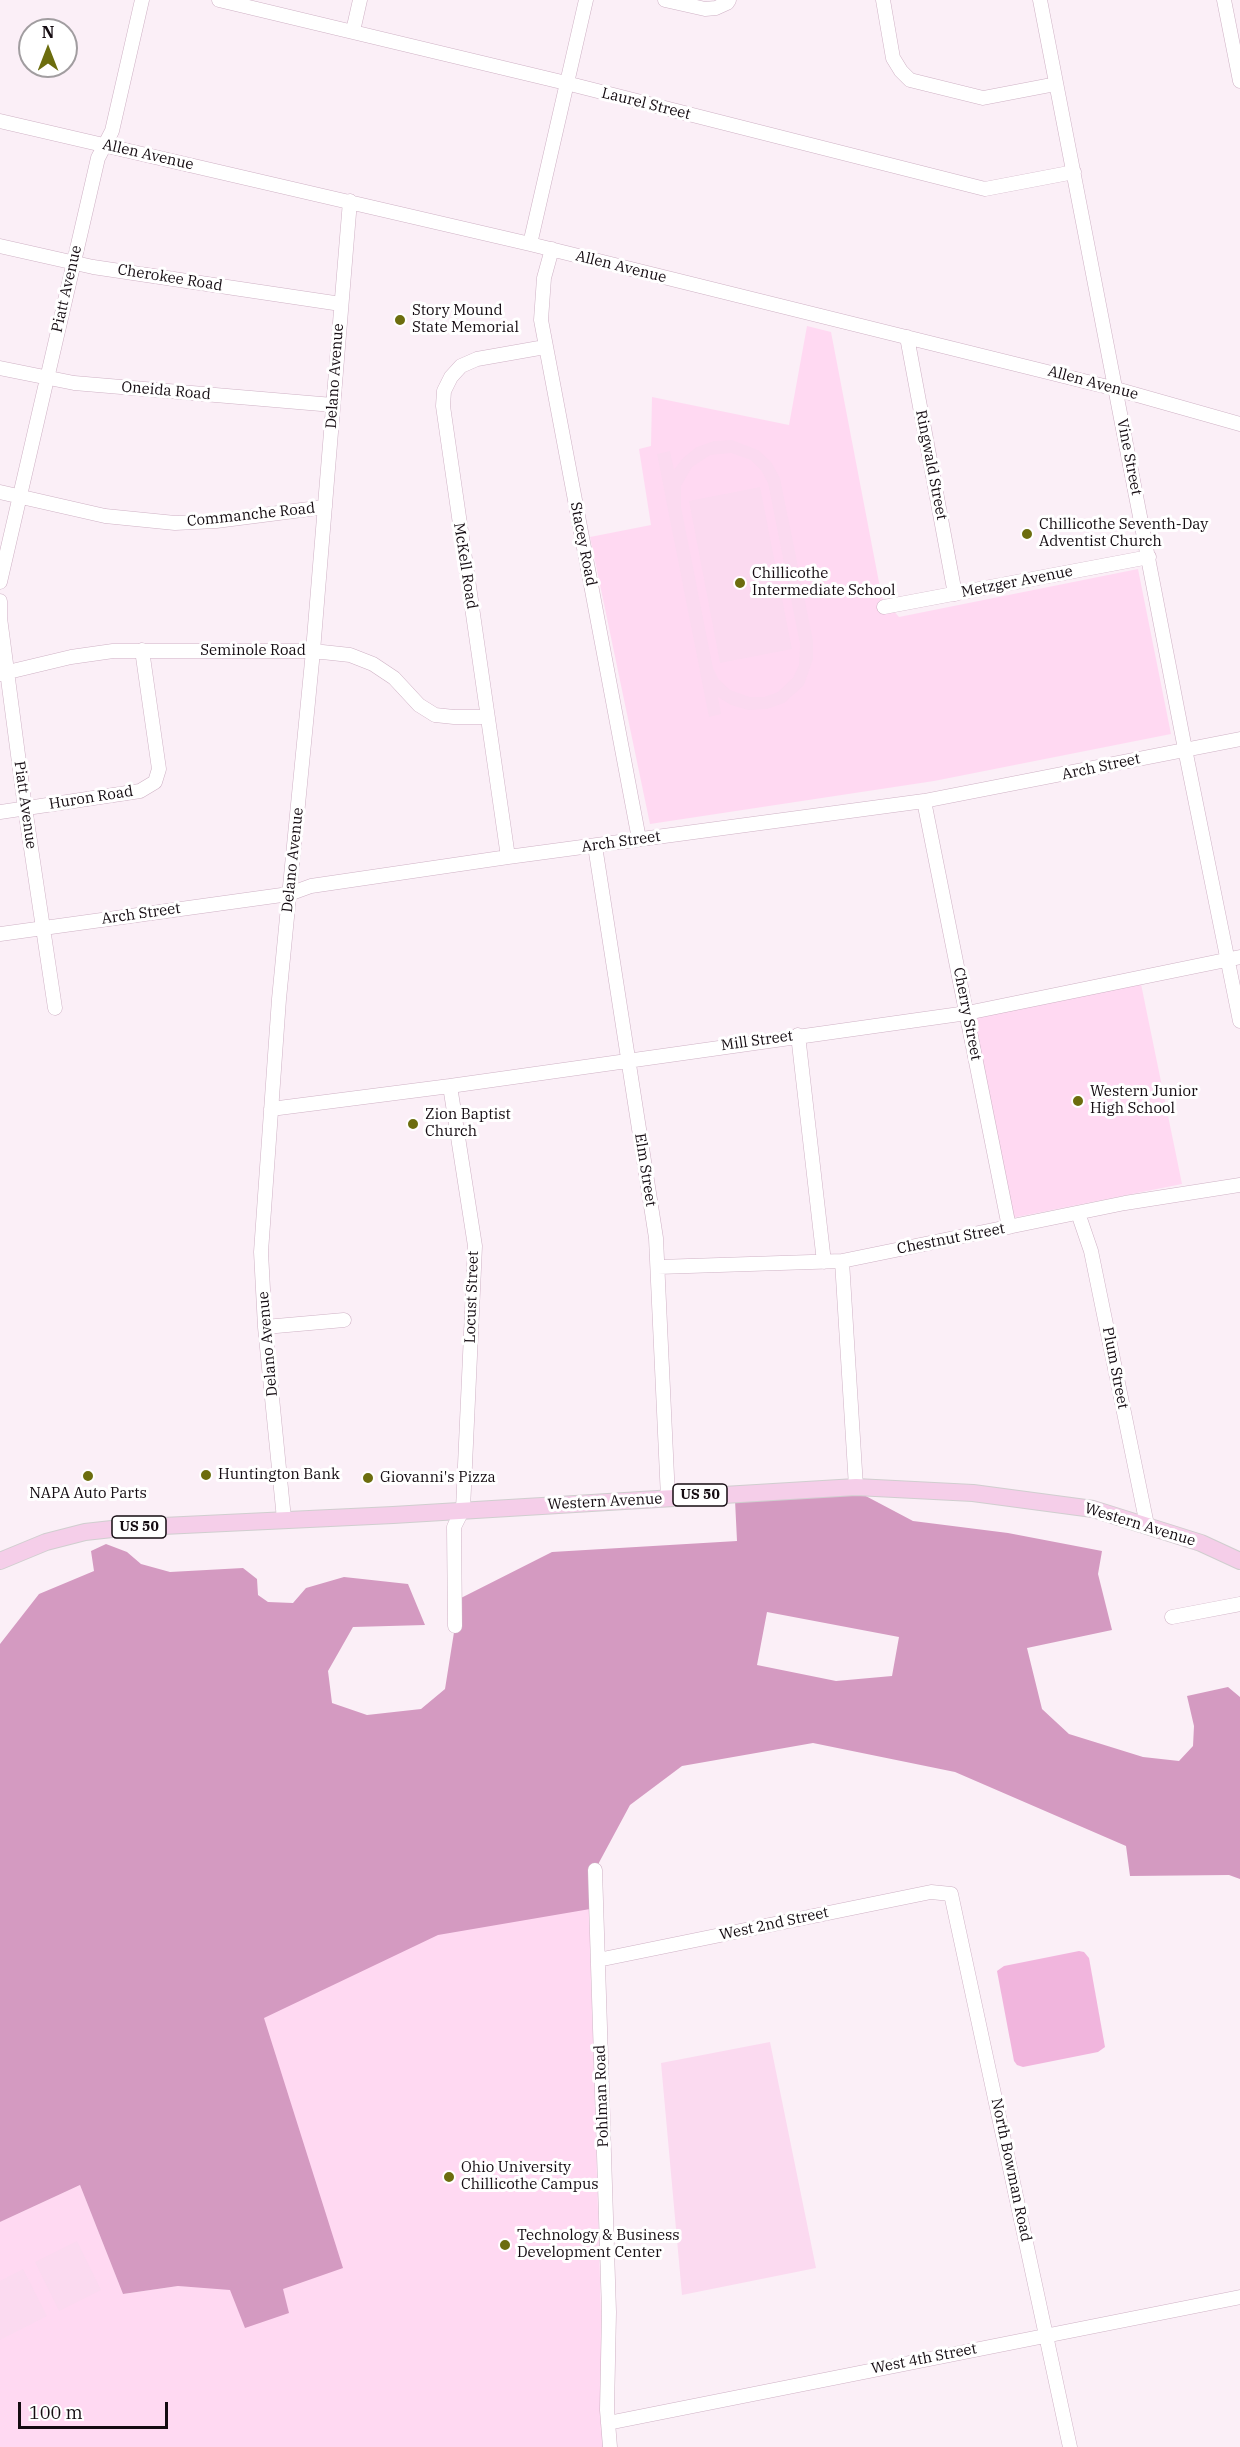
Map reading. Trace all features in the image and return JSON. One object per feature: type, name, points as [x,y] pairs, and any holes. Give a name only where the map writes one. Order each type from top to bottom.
[{"type":"main road","name":"Western Avenue","points":[[0,1561],[46,1542],[85,1532],[121,1528],[856,1487],[973,1493],[1093,1509],[1201,1543],[1240,1561]]},
{"type":"street","name":"Piatt Avenue","points":[[0,582],[98,158],[112,131],[142,0]]},
{"type":"street","name":"Laurel Street","points":[[219,0],[353,31],[985,189],[1074,172]]},
{"type":"street","points":[[353,31],[360,0]]},
{"type":"street","points":[[530,244],[586,0]]},
{"type":"street","points":[[665,0],[705,9],[716,8],[729,0]]},
{"type":"street","points":[[883,0],[894,58],[901,71],[910,80],[982,98],[1056,84]]},
{"type":"street","name":"Vine Street","points":[[1040,0],[1185,749],[1234,958],[1240,1021]]},
{"type":"street","points":[[1224,0],[1240,81]]},
{"type":"street","name":"Allen Avenue","points":[[0,121],[552,249],[1116,389],[1240,424]]},
{"type":"street","name":"Delano Avenue","points":[[284,1519],[265,1327],[261,1252],[289,894],[313,651],[350,201]]},
{"type":"street","name":"Cherokee Road","points":[[0,246],[73,263],[340,304]]},
{"type":"street","name":"Stacey Road","points":[[552,249],[541,298],[541,320],[639,839]]},
{"type":"street","name":"Ringwald Street","points":[[907,337],[955,594]]},
{"type":"street","name":"McKell Road","points":[[508,857],[447,438],[443,406],[444,391],[451,377],[461,366],[477,359],[545,347]]},
{"type":"street","name":"Oneida Road","points":[[0,368],[74,383],[333,405]]},
{"type":"street","name":"Commanche Road","points":[[0,492],[105,516],[175,523],[216,521],[325,507]]},
{"type":"street","name":"Metzger Avenue","points":[[884,607],[1149,557]]},
{"type":"street","name":"Piatt Avenue","points":[[0,601],[4,673],[55,1008]]},
{"type":"street","name":"Seminole Road","points":[[4,673],[93,653],[142,650],[313,651],[350,655],[373,664],[394,678],[419,705],[435,715],[487,717]]},
{"type":"street","name":"Huron Road","points":[[0,812],[140,791],[154,782],[159,769],[142,650]]},
{"type":"street","name":"Arch Street","points":[[0,934],[289,894],[311,886],[508,857],[924,801],[1240,739]]},
{"type":"street","name":"Cherry Street","points":[[924,801],[1009,1227]]},
{"type":"street","name":"Elm Street","points":[[595,846],[658,1268],[668,1498]]},
{"type":"street","name":"Mill Street","points":[[271,1109],[450,1086],[967,1012],[1234,958]]},
{"type":"street","points":[[798,1035],[824,1262]]},
{"type":"street","name":"Locust Street","points":[[450,1086],[475,1246],[463,1509],[454,1527],[455,1626]]},
{"type":"street","name":"Chestnut Street","points":[[658,1268],[842,1261],[1078,1213],[1240,1185]]},
{"type":"street","name":"Plum Street","points":[[1078,1213],[1091,1251],[1147,1525]]},
{"type":"street","points":[[842,1261],[856,1487]]},
{"type":"street","points":[[265,1327],[344,1320]]},
{"type":"street","points":[[1172,1617],[1240,1604]]},
{"type":"street","name":"Pohlman Road","points":[[595,1870],[609,2312],[608,2423],[610,2447]]},
{"type":"street","name":"West 2nd Street","points":[[598,1960],[932,1892],[951,1894]]},
{"type":"street","name":"North Bowman Road","points":[[951,1894],[1070,2447]]},
{"type":"street","name":"West 4th Street","points":[[608,2423],[1240,2297]]},
{"type":"shaded area","name":"Chillicothe Intermediate School","points":[[807,326],[831,332],[882,598],[899,617],[1138,569],[1171,734],[934,781],[650,824],[590,537],[651,525],[639,449],[651,446],[652,397],[789,425]]},
{"type":"shaded area","points":[[732,440],[758,450],[771,462],[780,478],[813,641],[813,659],[804,685],[784,703],[767,709],[748,710],[731,705],[718,697],[721,714],[709,717],[657,454],[670,451],[674,470],[683,458],[697,447],[714,441]],"holes":[[[731,453],[751,460],[761,470],[768,483],[800,644],[799,665],[793,678],[778,692],[764,697],[750,697],[730,690],[719,680],[713,668],[681,507],[681,486],[692,467],[710,455]]]},
{"type":"shaded area","points":[[760,487],[792,649],[720,663],[689,501]]},
{"type":"shaded area","name":"Western Junior High School","points":[[1141,984],[1182,1184],[1012,1218],[974,1018]]},
{"type":"shaded area","points":[[860,1493],[913,1521],[1008,1533],[1102,1551],[1098,1574],[1112,1630],[1027,1648],[1042,1709],[1069,1734],[1143,1757],[1179,1761],[1193,1746],[1194,1726],[1187,1696],[1228,1687],[1240,1697],[1240,1879],[1229,1875],[1130,1876],[1126,1846],[955,1772],[813,1743],[682,1766],[630,1805],[595,1870],[596,1908],[438,1935],[264,2018],[343,2268],[283,2289],[289,2313],[245,2328],[230,2290],[178,2286],[123,2294],[80,2185],[0,2222],[0,1644],[39,1594],[94,1571],[91,1551],[106,1544],[127,1552],[141,1564],[170,1572],[243,1568],[257,1579],[258,1595],[268,1602],[293,1603],[306,1588],[344,1577],[408,1584],[425,1625],[353,1627],[328,1671],[332,1703],[367,1715],[421,1709],[445,1689],[455,1626],[455,1601],[552,1552],[737,1541],[735,1500]],"holes":[[[767,1612],[899,1637],[892,1676],[836,1681],[757,1665]]]},
{"type":"shaded area","name":"Ohio University Chillicothe Campus","points":[[589,1907],[605,2447],[0,2447],[0,2222],[80,2185],[123,2294],[178,2286],[212,2287],[254,2014],[432,1928]]},
{"type":"shaded area","points":[[1079,1951],[1084,1952],[1089,1958],[1105,2047],[1098,2052],[1023,2067],[1017,2065],[1014,2061],[997,1971],[1004,1966]]},
{"type":"shaded area","points":[[770,2042],[816,2268],[682,2295],[661,2063]]},
{"type":"shaded area","points":[[77,2241],[101,2290],[59,2311],[35,2262]]},
{"type":"shaded area","points":[[23,2269],[47,2316],[0,2340],[0,2281]]},
{"type":"place","name":"Story Mound State Memorial","points":[[400,320]]},
{"type":"place","name":"Chillicothe Seventh-Day Adventist Church","points":[[1027,534]]},
{"type":"place","name":"Chillicothe Intermediate School","points":[[740,583]]},
{"type":"place","name":"Western Junior High School","points":[[1078,1101]]},
{"type":"place","name":"Zion Baptist Church","points":[[413,1124]]},
{"type":"place","name":"Huntington Bank","points":[[206,1475]]},
{"type":"place","name":"NAPA Auto Parts","points":[[88,1476]]},
{"type":"place","name":"Giovanni's Pizza","points":[[368,1478]]},
{"type":"place","name":"Ohio University Chillicothe Campus","points":[[449,2177]]},
{"type":"place","name":"Technology & Business Development Center","points":[[505,2245]]}]
